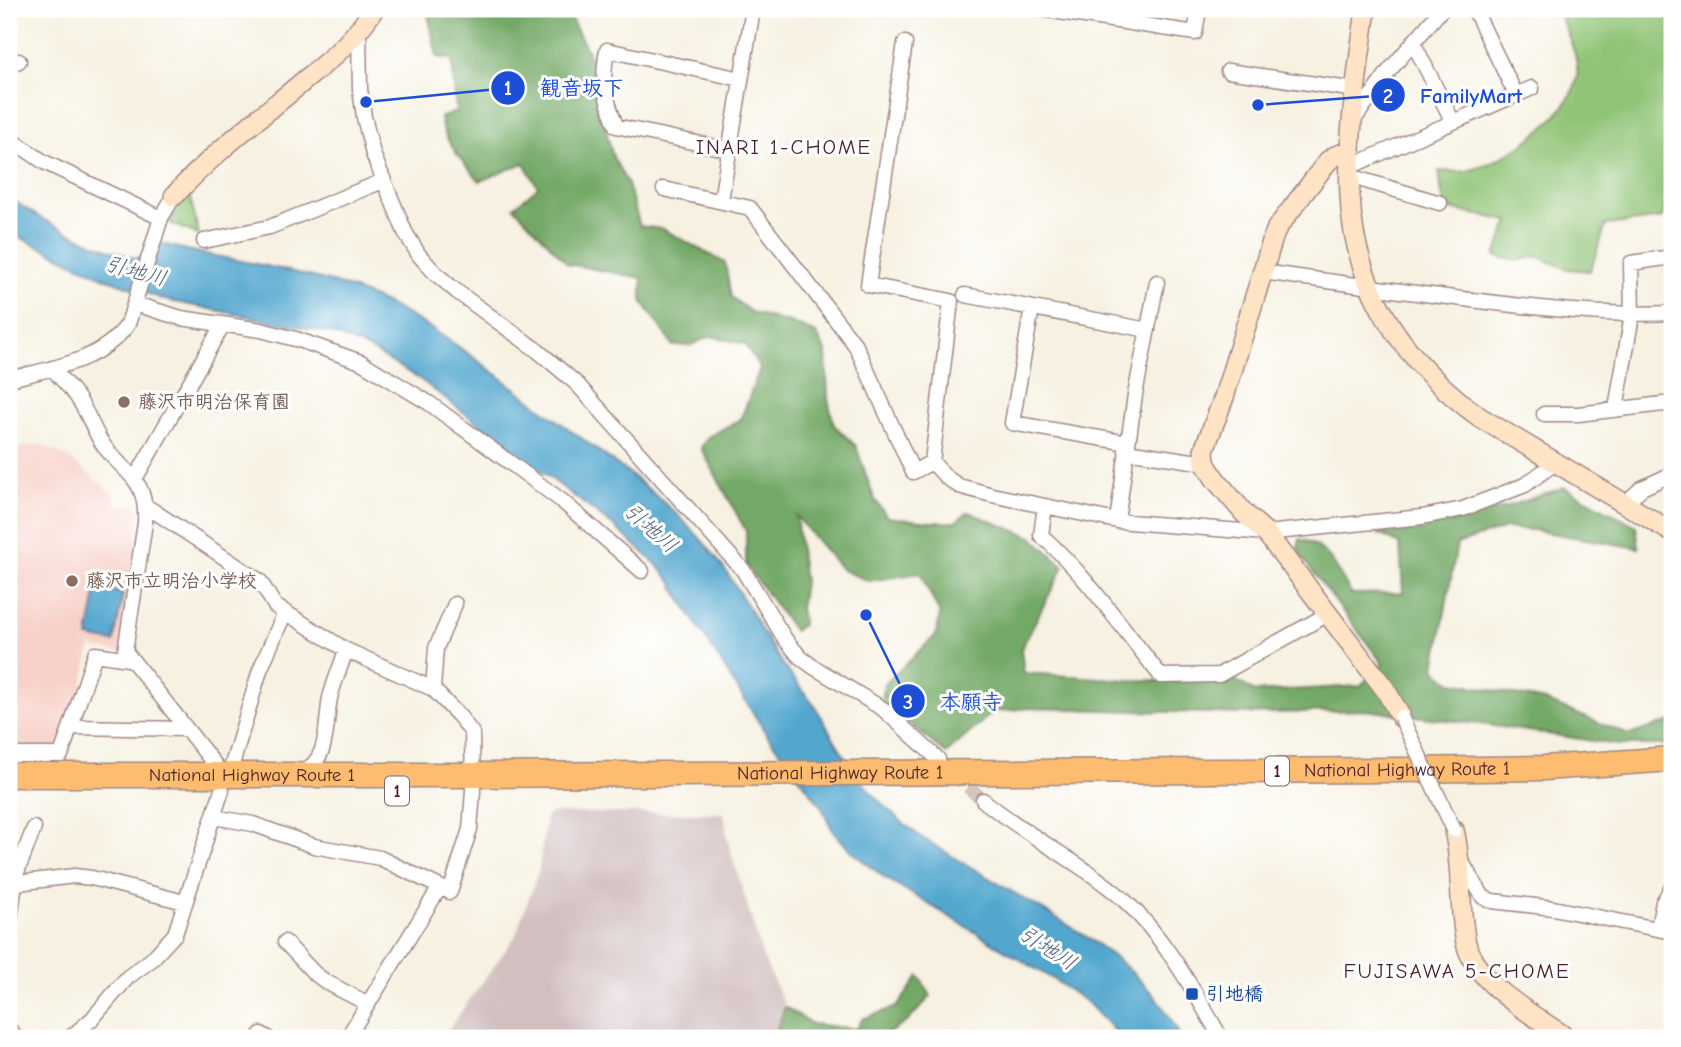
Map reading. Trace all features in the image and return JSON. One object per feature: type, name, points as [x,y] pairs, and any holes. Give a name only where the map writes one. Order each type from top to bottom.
[{"type":"highway","name":"National Highway Route 1","points":[[886,781],[1497,769],[1672,759]]},
{"type":"highway","name":"National Highway Route 1","points":[[9,775],[473,783],[886,781],[1508,784],[1672,775]]},
{"type":"highway","name":"National Highway Route 1","points":[[9,790],[292,775],[348,775],[473,783]]},
{"type":"main road","points":[[9,1034],[12,1038]]},
{"type":"street","points":[[9,379],[77,361],[111,344],[128,324],[161,218],[174,196],[275,105],[343,49],[359,33],[374,9]]},
{"type":"street","points":[[721,200],[753,9]]},
{"type":"street","points":[[1040,9],[1195,33],[1199,9]]},
{"type":"street","points":[[1366,9],[1349,165],[1353,231],[1372,288],[1391,327],[1405,348],[1440,386],[1481,418],[1672,532]]},
{"type":"street","points":[[1353,121],[1413,41],[1442,9]]},
{"type":"street","points":[[1474,9],[1516,95]]},
{"type":"street","points":[[359,33],[360,89],[364,117],[383,181],[405,232],[419,255],[465,298],[538,351],[577,384],[743,570],[785,639],[800,657],[883,709],[938,759]]},
{"type":"street","points":[[1413,41],[1452,122]]},
{"type":"street","points":[[905,43],[868,285],[951,301],[932,462],[959,486],[1117,521],[1266,533],[1422,517],[1463,509],[1525,485],[1555,463]]},
{"type":"street","points":[[730,150],[616,126],[602,77],[607,50],[741,79]]},
{"type":"street","points":[[1228,71],[1356,90]]},
{"type":"street","points":[[1349,165],[1532,88]]},
{"type":"street","points":[[9,138],[44,162],[161,218]]},
{"type":"street","points":[[1440,202],[1349,165],[1335,156],[1328,161],[1277,228],[1224,397],[1204,450],[1205,463],[1244,513],[1266,533],[1385,689],[1401,717],[1454,830],[1460,859],[1466,944],[1473,961],[1484,977],[1567,1038]]},
{"type":"street","points":[[204,241],[270,227],[383,181]]},
{"type":"street","points":[[664,189],[750,208],[849,337],[913,472],[932,462]]},
{"type":"street","points":[[1616,409],[1632,315],[1631,263],[1672,257]]},
{"type":"street","points":[[1262,272],[1542,308],[1632,315],[1672,313]]},
{"type":"street","points":[[1117,521],[1127,447],[1157,282]]},
{"type":"street","points":[[965,295],[1148,330]]},
{"type":"street","points":[[135,304],[181,318],[261,330],[361,362],[397,382],[562,501],[642,571]]},
{"type":"street","points":[[1032,308],[1012,423],[1205,463]]},
{"type":"street","points":[[135,479],[222,326]]},
{"type":"street","points":[[52,368],[77,397],[102,443],[135,479],[146,506],[138,577],[125,651],[225,780]]},
{"type":"street","points":[[1545,414],[1672,403]]},
{"type":"street","points":[[1624,504],[1633,494],[1672,474]]},
{"type":"street","points":[[146,506],[260,581],[275,606],[346,650],[433,690],[472,733],[470,829],[450,892],[380,858],[314,846],[253,824],[214,817]]},
{"type":"street","points":[[1045,506],[1041,535],[1080,574],[1161,676],[1219,675],[1328,614]]},
{"type":"street","points":[[433,690],[436,648],[455,604]]},
{"type":"street","points":[[70,1038],[92,1019],[128,977],[151,960],[175,934],[260,670],[285,612]]},
{"type":"street","points":[[292,775],[306,771],[315,764],[324,743],[331,695],[346,650]]},
{"type":"street","points":[[9,755],[61,755],[95,654],[130,659]]},
{"type":"street","points":[[71,727],[186,729]]},
{"type":"street","points":[[324,743],[332,764],[348,775]]},
{"type":"street","points":[[983,800],[1009,821],[1081,867],[1125,901],[1193,987],[1221,1038]]},
{"type":"street","points":[[9,928],[13,908],[12,884],[34,828]]},
{"type":"street","points":[[1460,859],[1483,897],[1492,901],[1553,908],[1665,930],[1663,902],[1672,887]]},
{"type":"street","points":[[12,884],[74,876],[184,902]]},
{"type":"street","points":[[347,1038],[407,944],[439,887]]},
{"type":"street","points":[[285,942],[326,982],[368,1004]]},
{"type":"shaded area","name":"藤沢市立明治小学校","points":[[43,445],[70,459],[113,494],[116,505],[136,505],[140,511],[121,653],[91,647],[79,699],[62,749],[9,751],[9,449]]},
{"type":"shaded area","points":[[551,813],[724,813],[728,842],[763,957],[785,1007],[774,1038],[442,1038],[515,937],[539,869],[546,817]]},
{"type":"green space","points":[[427,9],[566,9],[597,70],[595,88],[613,157],[628,185],[640,226],[663,229],[725,263],[731,297],[751,312],[800,326],[816,334],[826,351],[828,399],[834,425],[856,446],[874,498],[887,517],[955,522],[968,512],[1032,537],[1064,566],[1021,649],[1024,673],[1212,682],[1229,676],[1255,692],[1360,686],[1383,664],[1297,551],[1300,539],[1319,547],[1325,553],[1351,594],[1403,593],[1400,544],[1377,533],[1417,531],[1507,507],[1564,487],[1636,526],[1639,548],[1533,530],[1505,528],[1457,544],[1435,668],[1448,681],[1545,701],[1629,735],[1672,721],[1672,745],[1619,745],[1364,710],[1244,714],[1030,708],[993,712],[946,754],[882,701],[884,685],[936,635],[940,614],[920,573],[869,581],[842,570],[796,516],[804,582],[800,609],[803,624],[794,631],[746,565],[746,531],[701,448],[708,437],[741,419],[760,368],[745,344],[711,336],[691,345],[673,346],[642,301],[642,278],[568,264],[514,207],[538,187],[524,163],[480,181],[456,152],[442,127],[440,118],[456,112],[452,59],[437,57]]},
{"type":"green space","points":[[1558,9],[1672,9],[1672,196],[1668,197],[1662,218],[1606,225],[1590,271],[1567,269],[1537,256],[1517,261],[1495,256],[1509,221],[1444,208],[1439,171],[1467,171],[1499,159],[1532,138],[1560,111],[1576,82],[1577,64]]},
{"type":"green space","points":[[189,192],[199,235],[170,223]]},
{"type":"green space","points":[[919,976],[931,996],[908,1021],[881,1038],[774,1038],[785,1007],[812,1024],[857,1029],[862,1019],[897,1007]]},
{"type":"water","name":"引地川","points":[[9,197],[70,233],[136,259],[159,243],[291,271],[334,283],[395,308],[479,361],[625,470],[667,506],[706,545],[731,579],[784,666],[816,708],[850,765],[863,783],[898,819],[921,837],[1092,940],[1113,956],[1152,993],[1181,1038],[1121,1038],[1088,1003],[884,877],[852,852],[833,831],[821,806],[767,735],[673,587],[675,585],[656,564],[615,527],[421,380],[371,350],[331,333],[165,300],[105,278],[9,232]]},
{"type":"water","points":[[97,588],[123,593],[114,642],[88,637]]},
{"type":"tunnel","points":[[952,773],[983,800]]},
{"type":"place","name":"観音坂下","points":[[366,102]]},
{"type":"place","name":"FamilyMart","points":[[1258,105]]},
{"type":"place","name":"藤沢市明治保育園","points":[[124,402]]},
{"type":"place","name":"藤沢市立明治小学校","points":[[72,581]]},
{"type":"place","name":"本願寺","points":[[866,615]]},
{"type":"place","name":"引地橋","points":[[1192,994]]},
{"type":"district","name":"INARI 1-CHOME","points":[[784,147]]},
{"type":"district","name":"FUJISAWA 5-CHOME","points":[[1457,971]]}]
